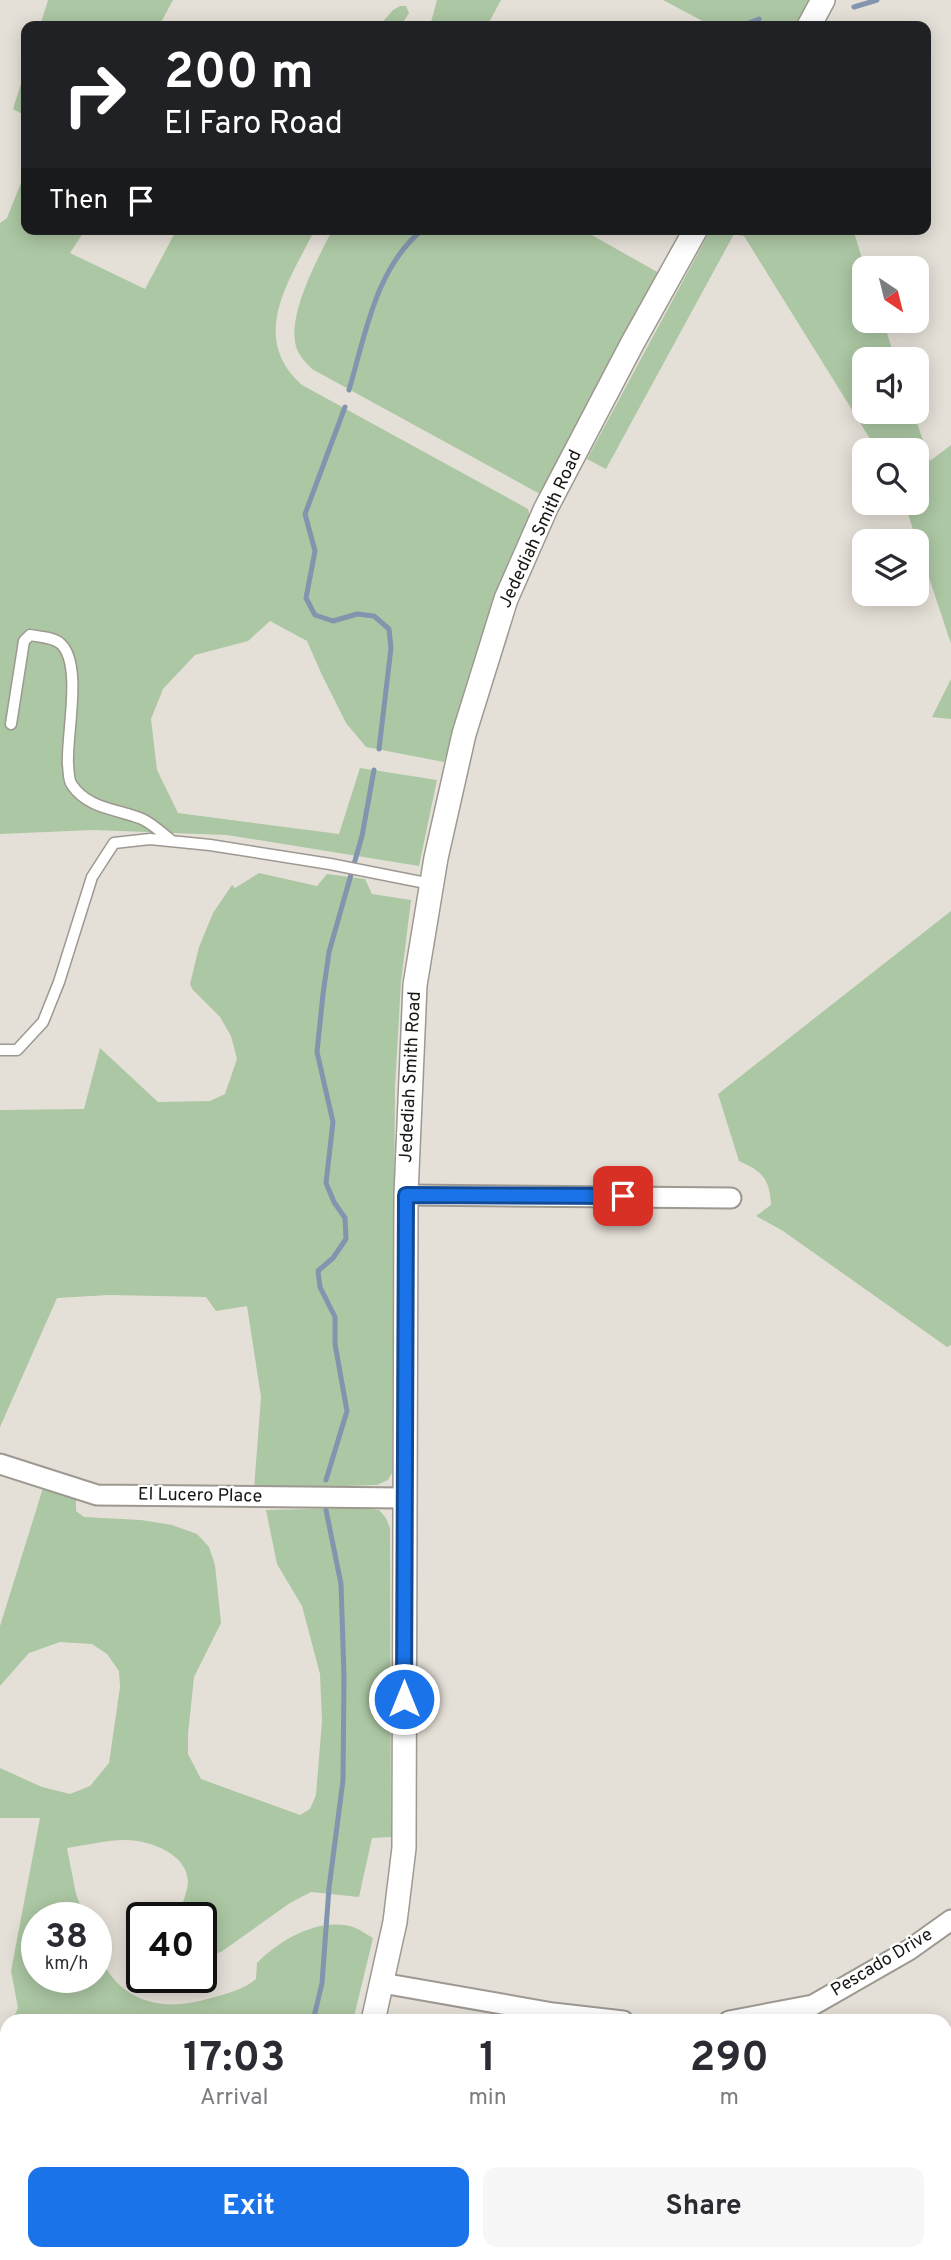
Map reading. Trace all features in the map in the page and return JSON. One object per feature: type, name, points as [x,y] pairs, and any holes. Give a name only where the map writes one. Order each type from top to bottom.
[{"type":"street","points":[[811,21],[823,0]]},
{"type":"street","name":"Jedediah Smith Road","points":[[375,2014],[395,1922],[404,1848],[406,1195],[415,985],[432,884],[464,734],[506,599],[546,508],[693,235]]},
{"type":"street","points":[[406,1195],[731,1198]]},
{"type":"street","name":"El Lucero Place","points":[[0,1464],[97,1495],[404,1499]]},
{"type":"street","name":"Pescado Drive","points":[[766,2014],[813,2005],[909,1950],[951,1920]]},
{"type":"street","points":[[382,1983],[562,2014]]},
{"type":"lane","points":[[12,724],[24,641],[30,635],[53,639],[62,645],[69,662],[73,687],[68,755],[69,783],[80,796],[98,806],[145,820],[173,842]]},
{"type":"lane","points":[[0,1050],[17,1050],[43,1022],[59,982],[92,877],[114,843],[150,839],[330,864],[432,884]]},
{"type":"green space","points":[[48,0],[173,0],[162,21],[42,21]]},
{"type":"green space","points":[[437,0],[501,0],[490,21],[431,21]]},
{"type":"green space","points":[[663,0],[812,0],[800,21],[703,21]]},
{"type":"green space","points":[[406,6],[409,13],[404,21],[383,21],[393,10]]},
{"type":"green space","points":[[21,84],[21,113],[13,109]]},
{"type":"green space","points":[[21,183],[21,235],[82,235],[70,253],[145,289],[174,235],[312,235],[279,308],[276,328],[278,348],[286,367],[302,385],[528,509],[530,516],[493,599],[444,762],[366,747],[346,723],[307,641],[270,621],[248,641],[195,655],[163,689],[151,719],[157,770],[178,813],[339,834],[360,768],[437,780],[419,866],[227,835],[93,830],[0,834],[0,223],[7,218]]},
{"type":"green space","points":[[330,235],[592,235],[659,273],[540,494],[312,369],[297,350],[295,329],[306,284]]},
{"type":"green space","points":[[708,235],[733,235],[606,469],[587,459]]},
{"type":"green space","points":[[739,235],[855,235],[861,256],[852,256],[852,333],[887,333],[891,347],[852,347],[852,410],[744,236]]},
{"type":"green space","points":[[861,424],[917,424],[922,438],[870,438]]},
{"type":"green space","points":[[951,445],[951,644],[929,578],[929,529],[913,529],[908,515],[929,515],[929,458],[930,461]]},
{"type":"green space","points":[[951,679],[951,719],[932,717]]},
{"type":"green space","points":[[259,873],[317,886],[327,874],[365,879],[372,894],[411,900],[401,982],[395,1087],[392,1473],[388,1480],[377,1485],[254,1489],[261,1397],[247,1306],[216,1311],[206,1297],[109,1295],[57,1298],[0,1427],[0,1110],[84,1109],[100,1048],[158,1102],[210,1101],[225,1094],[237,1059],[231,1036],[220,1017],[190,984],[199,947],[213,913],[232,885],[235,888]]},
{"type":"green space","points":[[951,911],[951,1345],[947,1347],[783,1231],[756,1216],[771,1205],[767,1182],[754,1168],[739,1161],[718,1094]]},
{"type":"green space","points":[[43,1488],[76,1500],[76,1511],[84,1517],[141,1520],[172,1525],[197,1534],[209,1547],[215,1565],[221,1623],[194,1677],[188,1754],[201,1779],[300,1815],[310,1809],[316,1795],[322,1721],[320,1674],[302,1606],[277,1564],[266,1510],[356,1508],[379,1510],[386,1518],[390,1528],[391,1837],[372,1838],[359,1897],[311,1892],[290,1903],[217,1953],[217,1902],[183,1902],[188,1882],[182,1864],[174,1856],[156,1846],[119,1840],[67,1848],[79,1902],[24,1902],[40,1818],[0,1818],[0,1768],[42,1787],[70,1794],[90,1786],[109,1763],[120,1687],[119,1671],[107,1654],[92,1644],[60,1642],[29,1653],[0,1686],[0,1626]]},
{"type":"green space","points":[[21,1918],[21,1993],[112,1993],[112,1976],[126,1993],[157,2003],[174,2004],[192,2003],[246,1986],[256,1979],[257,1963],[277,1946],[301,1932],[327,1925],[340,1925],[353,1927],[373,1938],[355,2014],[15,2014],[18,2008],[11,1971]]},
{"type":"waterway","points":[[854,7],[877,0]]},
{"type":"waterway","points":[[754,21],[759,19]]},
{"type":"waterway","points":[[349,390],[367,325],[383,282],[407,245],[417,235]]},
{"type":"waterway","points":[[345,407],[305,514],[315,551],[306,598],[315,615],[333,621],[357,614],[374,616],[389,629],[391,648],[379,749]]},
{"type":"waterway","points":[[326,1480],[347,1411],[335,1344],[335,1317],[320,1287],[318,1271],[333,1258],[346,1239],[345,1218],[326,1183],[333,1122],[317,1052],[329,952],[362,836],[374,770]]},
{"type":"waterway","points":[[315,2014],[322,1983],[329,1888],[343,1780],[341,1584],[326,1510]]},
{"type":"route","points":[[404,1699],[406,1195],[623,1196]]}]
